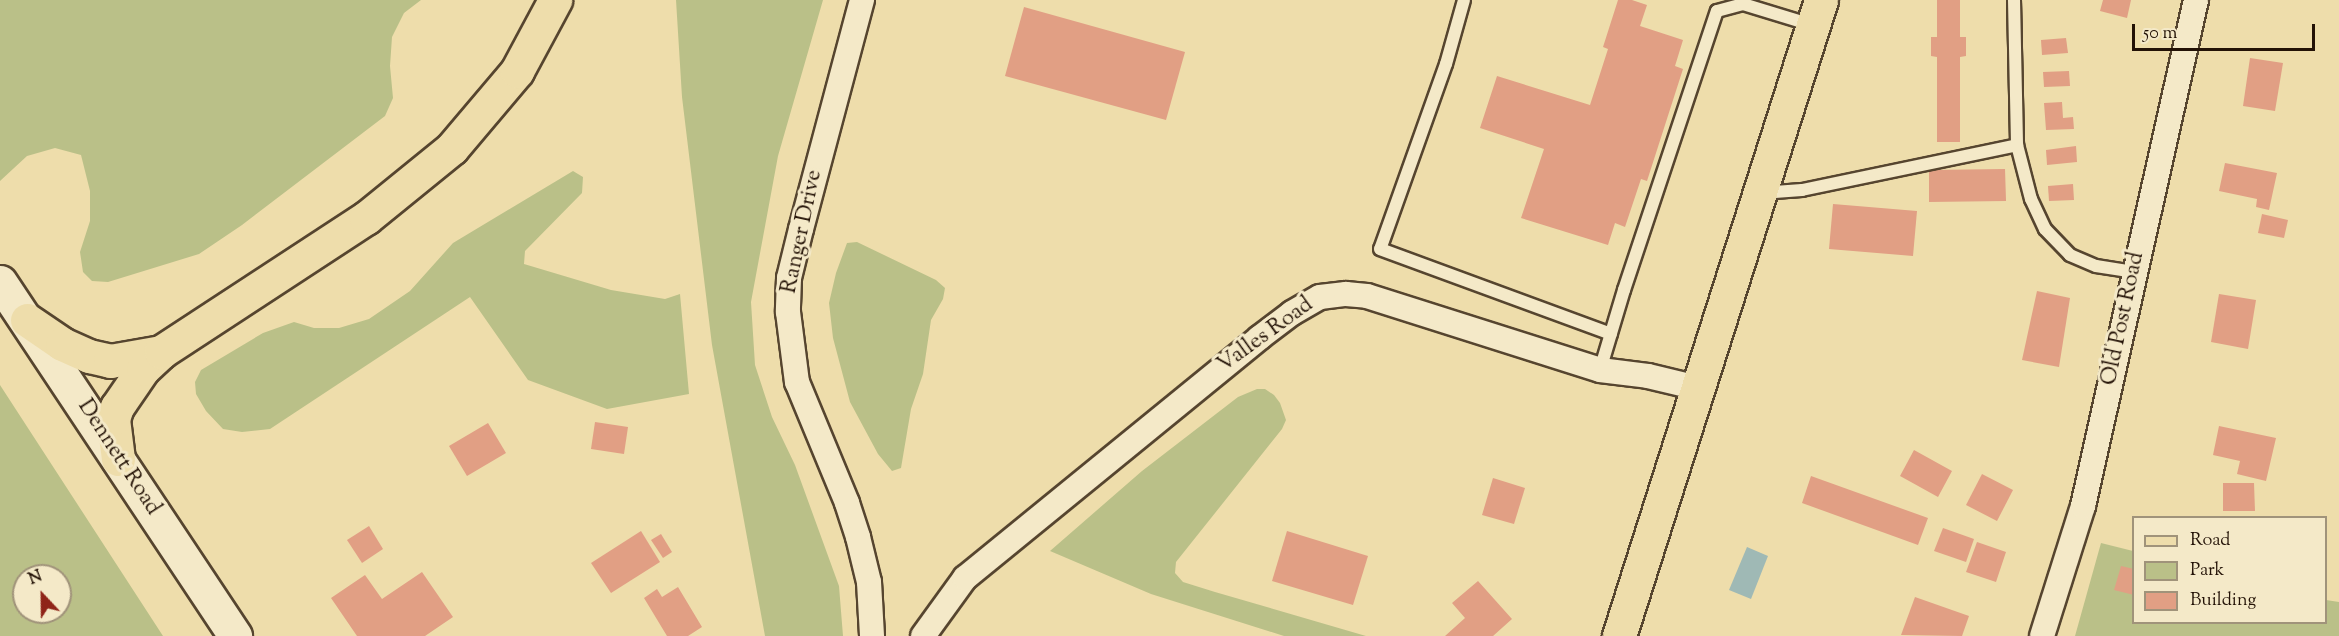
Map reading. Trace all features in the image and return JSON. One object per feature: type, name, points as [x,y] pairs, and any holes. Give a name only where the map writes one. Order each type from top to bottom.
[{"type":"main road","points":[[118,459],[113,419],[117,407],[143,369],[161,352],[366,218],[452,148],[517,71],[555,0]]},
{"type":"main road","points":[[1619,636],[1817,13]]},
{"type":"main road","points":[[27,320],[62,344],[88,356],[110,361],[161,352]]},
{"type":"street","name":"Ranger Drive","points":[[862,0],[789,279],[788,312],[797,382],[847,503],[858,537],[868,582],[872,636]]},
{"type":"street","name":"Old Post Road","points":[[2042,636],[2083,506],[2196,0]]},
{"type":"street","name":"Dennett Road","points":[[0,282],[235,636]]},
{"type":"street","name":"Valles Road","points":[[923,636],[965,578],[1259,338],[1292,313],[1320,297],[1346,294],[1367,296],[1600,370],[1648,376],[1698,388]]},
{"type":"lane","points":[[1464,0],[1446,64],[1380,249],[1611,334]]},
{"type":"lane","points":[[2014,0],[2017,145],[2031,199],[2045,229],[2058,245],[2080,261],[2134,272]]},
{"type":"lane","points":[[1600,370],[1717,10],[1743,4],[1817,13]]},
{"type":"lane","points":[[1760,194],[1802,190],[2017,145]]},
{"type":"green space","points":[[0,0],[421,0],[404,13],[392,37],[390,66],[393,98],[385,116],[242,225],[199,254],[108,282],[92,281],[83,272],[80,252],[90,221],[90,191],[81,155],[55,148],[27,156],[0,181]]},
{"type":"green space","points":[[676,0],[823,0],[778,156],[751,302],[755,365],[772,417],[795,465],[839,586],[843,636],[765,636],[712,345],[682,97]]},
{"type":"green space","points":[[573,171],[583,177],[582,193],[525,251],[524,264],[611,290],[665,299],[680,294],[689,394],[607,409],[528,380],[470,297],[270,429],[242,432],[223,429],[206,411],[196,394],[195,382],[201,370],[263,333],[294,322],[314,328],[339,328],[369,319],[410,291],[453,243]]},
{"type":"green space","points":[[857,242],[936,280],[945,288],[943,299],[931,320],[923,374],[911,409],[901,468],[892,471],[878,454],[850,402],[833,338],[829,303],[836,273],[847,243]]},
{"type":"green space","points":[[0,385],[163,636],[0,636]]},
{"type":"green space","points":[[1257,389],[1265,389],[1280,403],[1286,420],[1282,429],[1176,562],[1175,573],[1183,582],[1366,636],[1284,636],[1151,594],[1050,551],[1142,471],[1238,397]]},
{"type":"green space","points":[[2101,543],[2132,551],[2132,624],[2327,624],[2327,600],[2339,602],[2339,636],[2075,636]]},
{"type":"water","points":[[1747,547],[1768,556],[1751,599],[1729,590]]},
{"type":"building","points":[[1618,0],[1632,0],[1647,5],[1640,26],[1683,40],[1675,66],[1683,69],[1647,181],[1641,179],[1625,227],[1615,223],[1608,245],[1521,218],[1544,149],[1480,128],[1497,76],[1590,105],[1608,49],[1603,47]]},
{"type":"building","points":[[1937,0],[1960,0],[1960,37],[1966,37],[1966,56],[1960,57],[1960,142],[1937,142],[1937,57],[1931,56],[1931,37],[1937,37]]},
{"type":"building","points":[[2103,0],[2131,0],[2127,18],[2100,11]]},
{"type":"building","points":[[1024,7],[1185,52],[1166,120],[1005,76]]},
{"type":"building","points":[[2066,38],[2068,53],[2042,55],[2041,40]]},
{"type":"building","points":[[2250,58],[2283,63],[2275,111],[2243,106]]},
{"type":"building","points":[[2069,71],[2070,86],[2044,87],[2043,72]]},
{"type":"building","points":[[2062,102],[2063,118],[2073,117],[2074,129],[2046,130],[2044,103]]},
{"type":"building","points":[[2076,146],[2077,162],[2047,165],[2046,150]]},
{"type":"building","points":[[2225,163],[2277,173],[2269,210],[2256,207],[2257,199],[2219,191]]},
{"type":"building","points":[[2005,169],[2006,201],[1929,202],[1929,170]]},
{"type":"building","points":[[2073,184],[2074,200],[2049,201],[2048,186]]},
{"type":"building","points":[[1833,204],[1917,211],[1913,256],[1829,249]]},
{"type":"building","points":[[2262,214],[2288,220],[2284,238],[2258,233]]},
{"type":"building","points":[[2037,291],[2070,298],[2059,367],[2022,360]]},
{"type":"building","points":[[2219,294],[2256,300],[2248,349],[2211,342]]},
{"type":"building","points":[[595,422],[628,427],[624,454],[591,449]]},
{"type":"building","points":[[488,423],[506,453],[467,476],[449,446]]},
{"type":"building","points":[[2219,426],[2276,438],[2266,481],[2237,474],[2240,461],[2213,455]]},
{"type":"building","points":[[1914,450],[1952,471],[1938,497],[1900,476]]},
{"type":"building","points":[[1982,474],[2013,490],[1997,521],[1966,505]]},
{"type":"building","points":[[1811,476],[1928,518],[1918,545],[1802,503]]},
{"type":"building","points":[[1493,478],[1525,488],[1514,524],[1482,515]]},
{"type":"building","points":[[2223,483],[2254,483],[2255,511],[2223,511]]},
{"type":"building","points":[[369,526],[383,549],[362,563],[347,540]]},
{"type":"building","points":[[1943,528],[1974,539],[1966,562],[1934,551]]},
{"type":"building","points":[[641,531],[660,562],[611,593],[591,563]]},
{"type":"building","points":[[1287,531],[1368,556],[1353,605],[1272,581]]},
{"type":"building","points":[[661,534],[672,552],[663,558],[651,540]]},
{"type":"building","points":[[1977,542],[2006,552],[1996,582],[1966,572]]},
{"type":"building","points":[[2121,566],[2132,569],[2132,594],[2114,590]]},
{"type":"building","points":[[422,572],[453,617],[425,636],[357,636],[331,598],[365,575],[382,599]]},
{"type":"building","points":[[1478,581],[1512,619],[1493,636],[1445,636],[1465,618],[1452,603]]},
{"type":"building","points":[[678,587],[702,627],[688,636],[667,636],[644,598],[657,589],[662,597]]},
{"type":"building","points":[[1915,597],[1969,616],[1962,636],[1901,635]]}]
